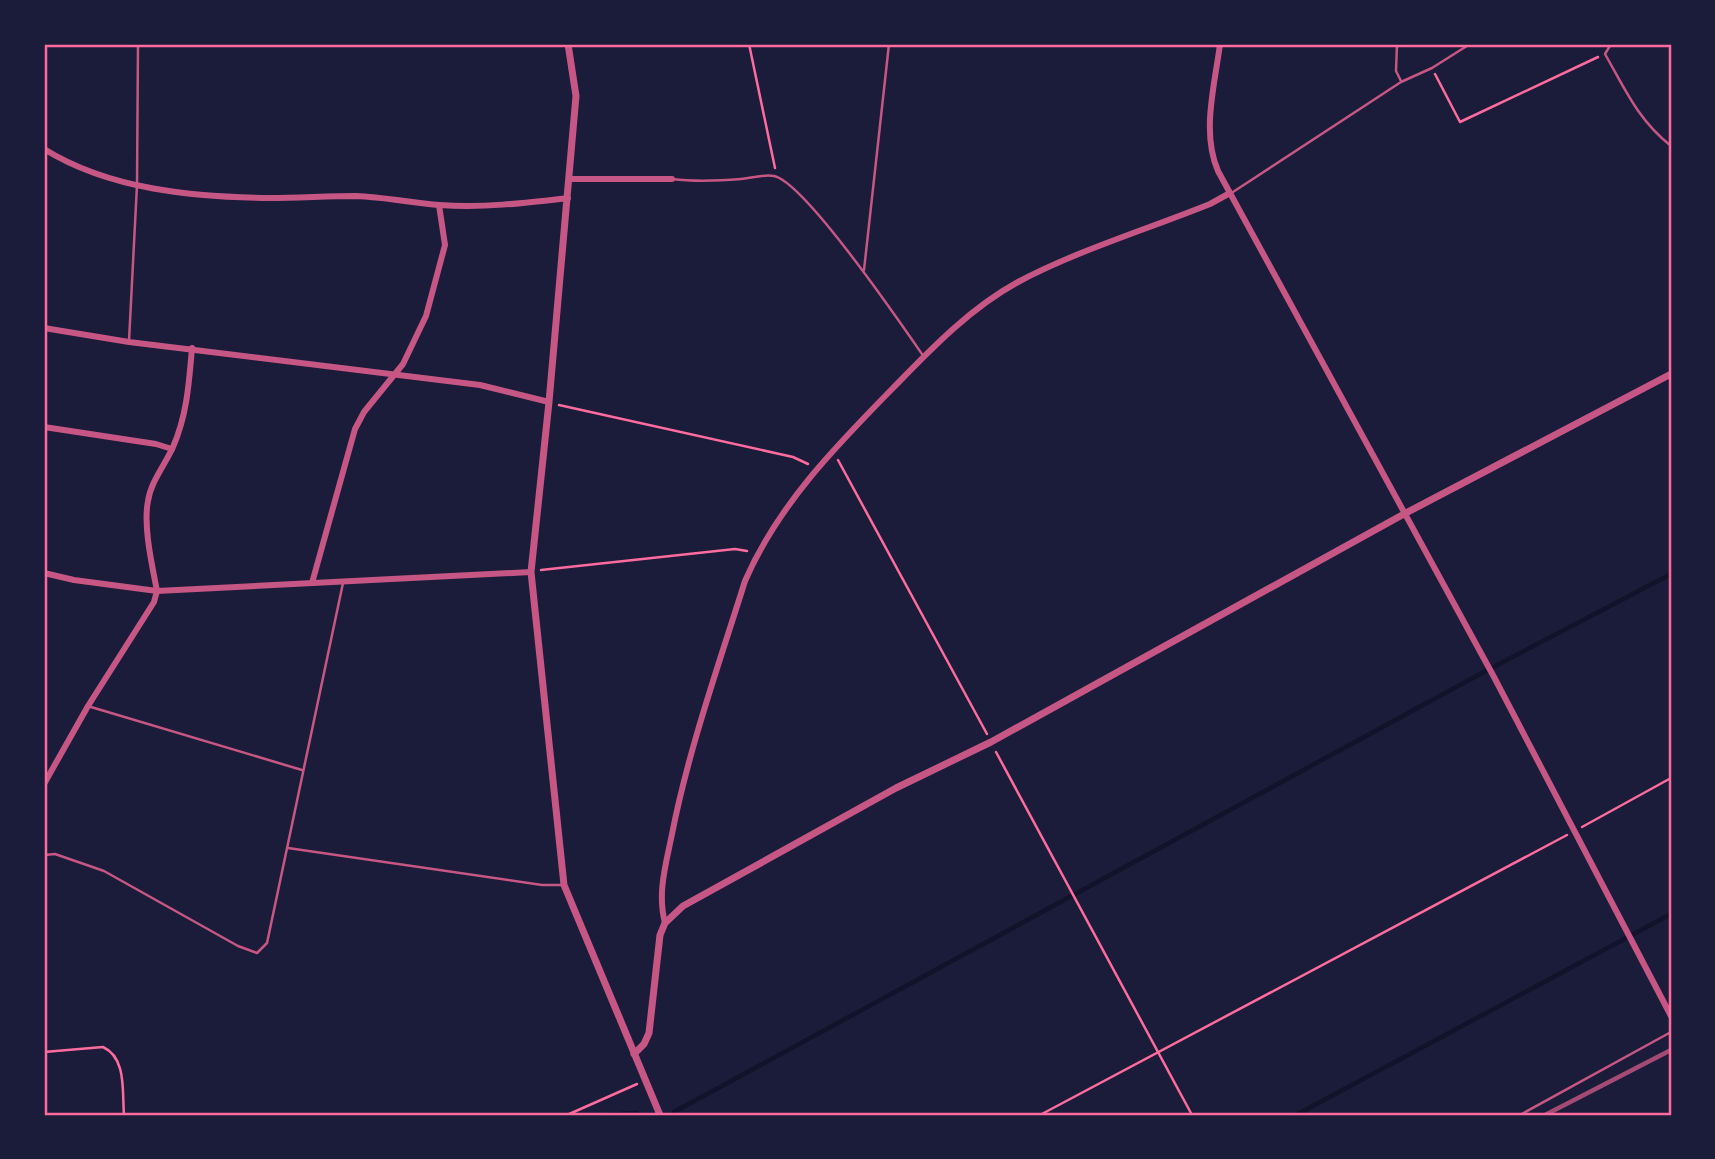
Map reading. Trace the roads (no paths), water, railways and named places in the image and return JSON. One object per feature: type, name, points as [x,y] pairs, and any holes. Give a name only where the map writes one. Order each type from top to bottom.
[{"type":"street","points":[[568,44],[576,96],[531,572],[564,885],[660,1115]]},
{"type":"street","points":[[1220,44],[1210,124],[1212,156],[1494,677],[1671,1016]]},
{"type":"street","points":[[44,149],[74,166],[101,176],[137,185],[192,193],[268,198],[355,196],[439,205],[497,207],[568,198]]},
{"type":"street","points":[[570,179],[672,179]]},
{"type":"street","points":[[665,923],[662,911],[662,880],[678,800],[745,581],[757,552],[785,508],[832,452],[924,357],[971,314],[1016,284],[1056,264],[1210,204],[1230,193]]},
{"type":"street","points":[[312,583],[355,429],[364,412],[403,364],[426,316],[445,245],[439,205]]},
{"type":"street","points":[[44,328],[129,342],[480,385],[549,402]]},
{"type":"street","points":[[44,784],[88,706],[154,603],[157,591],[147,522],[148,500],[157,475],[172,449],[187,404],[192,348]]},
{"type":"street","points":[[634,1054],[644,1044],[649,1033],[660,935],[665,923],[683,906],[896,788],[991,742],[1404,514],[1671,374]]},
{"type":"street","points":[[44,427],[156,444],[172,449]]},
{"type":"street","points":[[44,573],[74,580],[157,591],[531,572]]},
{"type":"lane","points":[[129,342],[137,185],[138,44]]},
{"type":"lane","points":[[864,270],[889,44]]},
{"type":"lane","points":[[1397,44],[1396,71],[1401,82]]},
{"type":"lane","points":[[1230,193],[1401,82],[1432,68],[1470,44]]},
{"type":"lane","points":[[1611,44],[1605,54],[1636,110],[1653,132],[1671,146]]},
{"type":"lane","points":[[672,179],[700,183],[774,176],[778,178],[802,196],[864,270],[924,357]]},
{"type":"lane","points":[[44,855],[55,854],[104,872],[238,946],[257,953],[267,943],[343,583]]},
{"type":"lane","points":[[88,706],[302,770]]},
{"type":"lane","points":[[288,848],[535,884],[564,885]]},
{"type":"lane","points":[[1520,1115],[1671,1032]]},
{"type":"waterway","points":[[674,1112],[1482,673],[1671,574]]},
{"type":"waterway","points":[[1296,1115],[1671,914]]},
{"type":"waterway","points":[[607,1115],[637,1113]]},
{"type":"railway","points":[[1545,1115],[1671,1050]]}]
